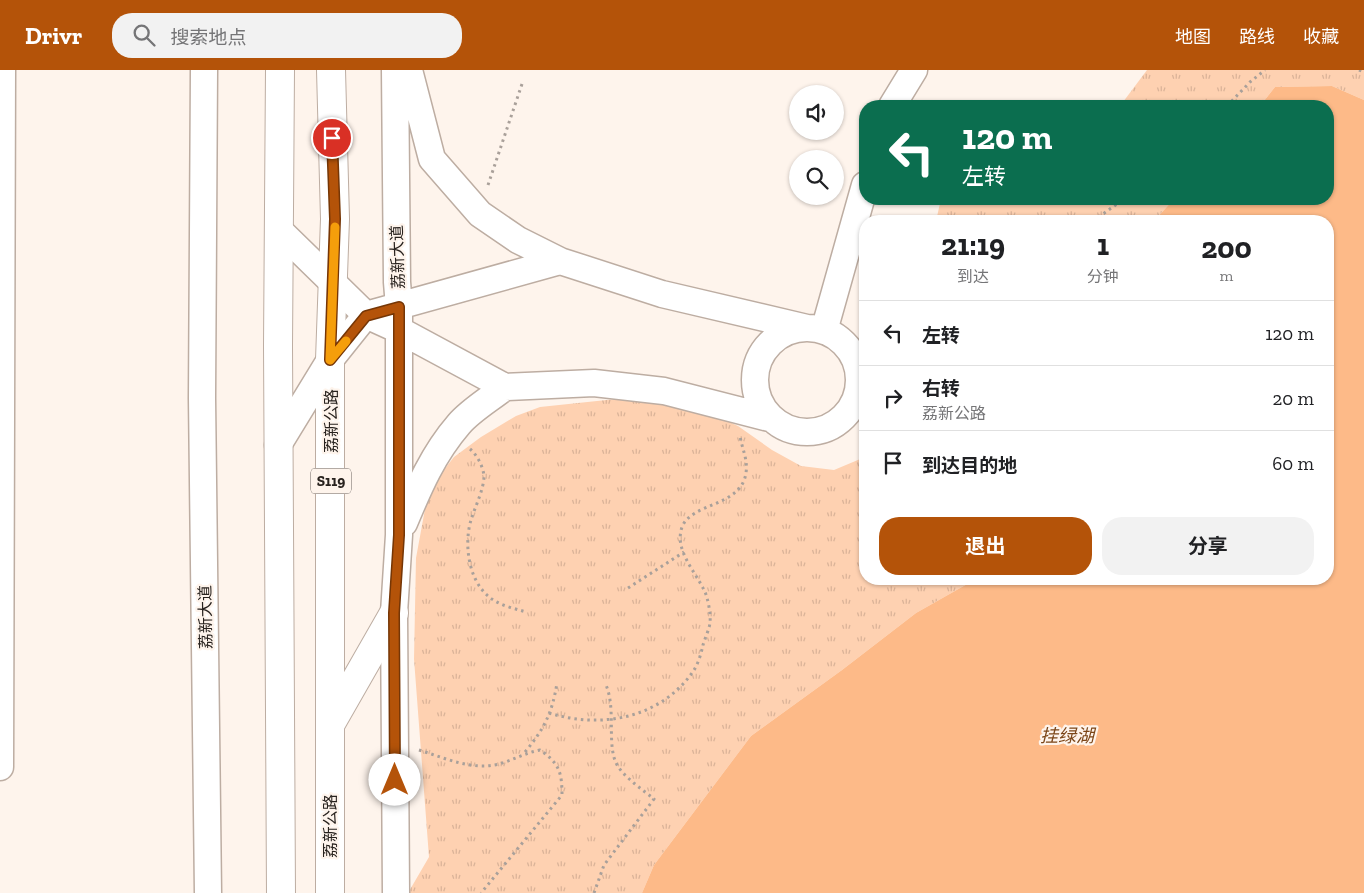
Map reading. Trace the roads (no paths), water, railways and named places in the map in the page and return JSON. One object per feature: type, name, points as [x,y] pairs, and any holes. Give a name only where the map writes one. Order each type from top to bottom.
[{"type":"main road","points":[[280,70],[278,445],[282,893]]},
{"type":"main road","name":"荔新公路","points":[[330,70],[335,219],[330,360],[330,893]]},
{"type":"main road","points":[[330,726],[394,613]]},
{"type":"street","points":[[0,767],[2,70]]},
{"type":"street","name":"荔新大道","points":[[204,70],[202,398],[208,893]]},
{"type":"street","name":"荔新大道","points":[[395,70],[399,319],[399,535],[394,613],[396,893]]},
{"type":"street","points":[[409,70],[432,159],[480,214],[518,240],[560,261],[662,294],[816,329],[840,339],[852,352],[858,369],[859,386],[854,403],[845,417],[831,427],[816,432],[798,432],[783,427],[770,418],[760,404],[755,387],[756,369],[762,353],[774,340],[790,331],[816,329]]},
{"type":"street","points":[[896,100],[914,70]]},
{"type":"street","points":[[816,329],[859,203]]},
{"type":"street","points":[[279,230],[366,316],[399,319],[560,261]]},
{"type":"street","points":[[278,445],[330,360],[366,316]]},
{"type":"street","points":[[399,319],[505,388]]},
{"type":"street","points":[[399,535],[428,467],[453,432],[460,423],[505,388],[594,383],[664,391],[770,418]]},
{"type":"water","name":"挂绿湖","points":[[1332,86],[1364,100],[1364,893],[642,893],[654,865],[751,736],[916,613],[965,585],[1334,585],[1334,215],[1159,215],[1169,205],[1334,205],[1334,100],[1265,100],[1275,87]]}]
